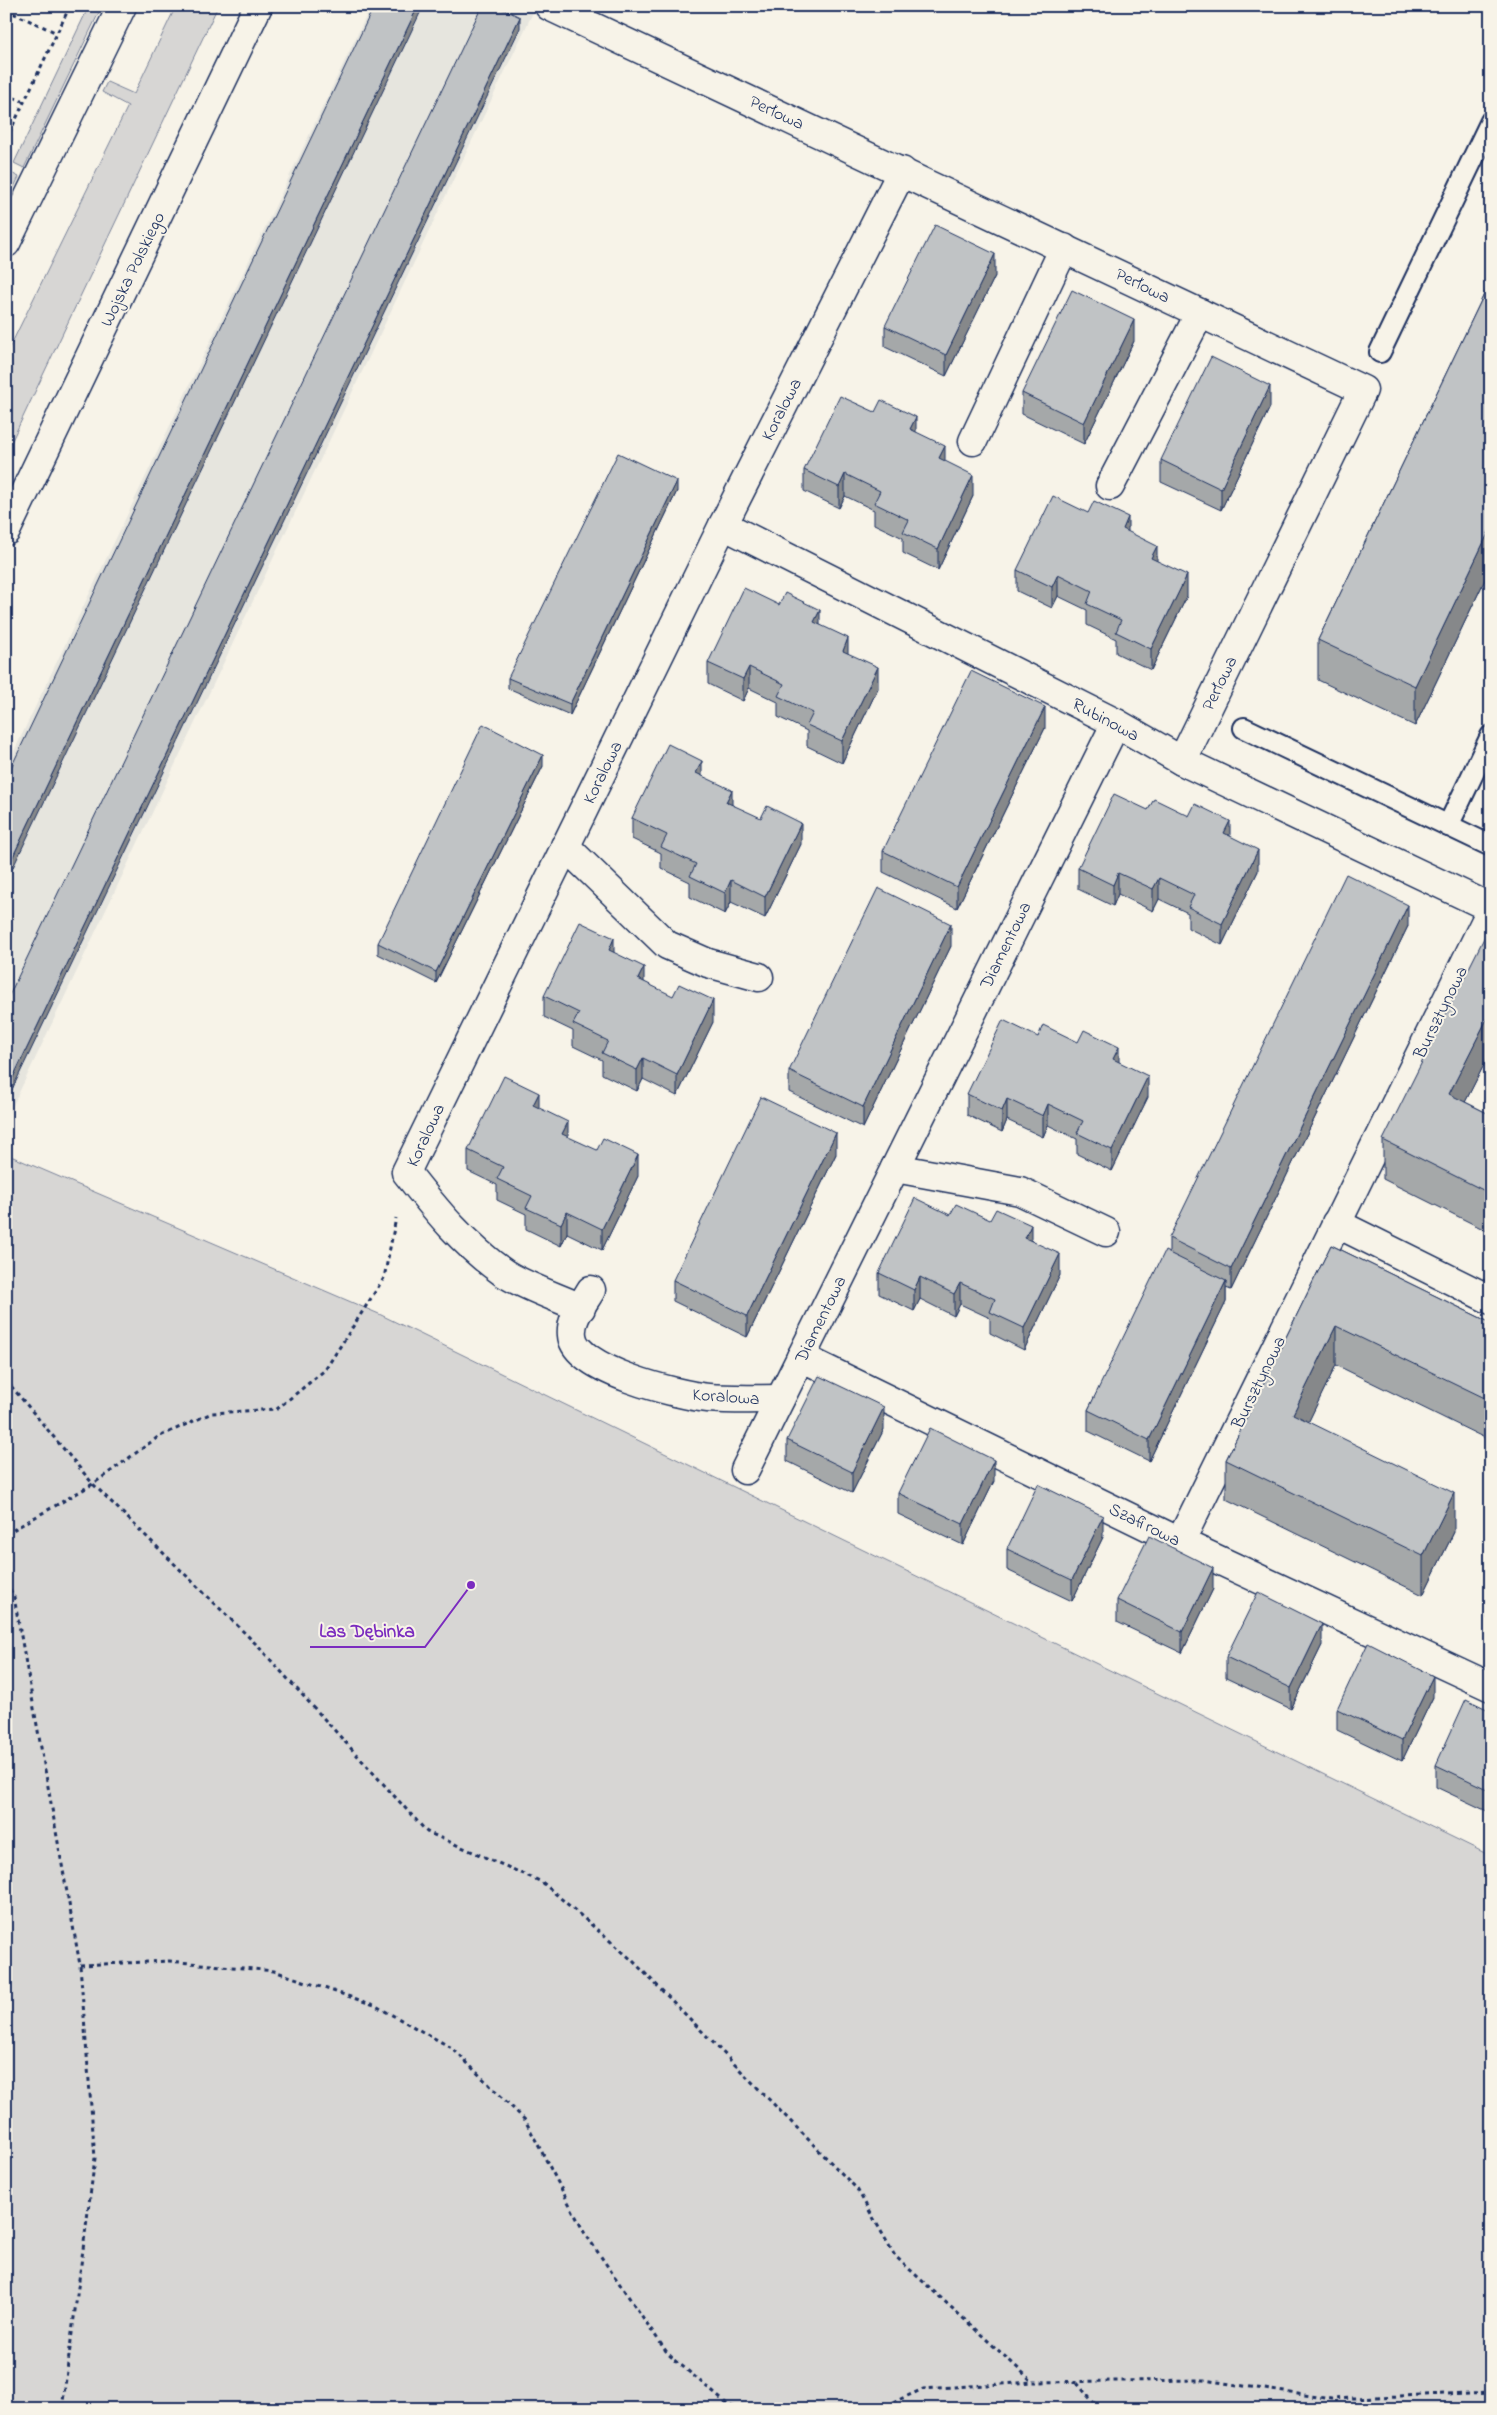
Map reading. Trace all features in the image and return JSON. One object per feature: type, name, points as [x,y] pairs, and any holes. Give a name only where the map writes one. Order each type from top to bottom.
[{"type":"street","points":[[6,243],[122,6]]},
{"type":"street","name":"Wojska Polskiego","points":[[6,531],[258,6]]},
{"type":"street","name":"Perłowa","points":[[549,6],[1363,390],[1182,761]]},
{"type":"street","name":"Koralowa","points":[[780,1399],[707,1398],[637,1381],[598,1366],[581,1353],[571,1337],[573,1322],[586,1299],[506,1274],[470,1246],[440,1215],[406,1172],[723,525],[902,171]]},
{"type":"street","points":[[973,441],[1064,248]]},
{"type":"street","points":[[1110,486],[1200,313]]},
{"type":"street","name":"Rubinowa","points":[[723,525],[1116,723],[1182,761],[1491,909]]},
{"type":"street","name":"Diamentowa","points":[[745,1470],[1116,723]]},
{"type":"street","points":[[565,846],[667,945],[708,963],[759,977]]},
{"type":"street","name":"Bursztynowa","points":[[1180,1542],[1491,909]]},
{"type":"street","points":[[894,1168],[1020,1191],[1106,1232]]},
{"type":"street","points":[[1336,1222],[1491,1300]]},
{"type":"street","name":"Szafirowa","points":[[801,1357],[1180,1542],[1491,1687]]},
{"type":"lane","points":[[1380,352],[1491,121]]},
{"type":"lane","points":[[1244,728],[1491,846]]},
{"type":"lane","points":[[1448,826],[1491,736]]},
{"type":"path","points":[[6,140],[70,6]]},
{"type":"path","points":[[6,10],[57,33]]},
{"type":"path","points":[[6,94],[24,102]]},
{"type":"path","points":[[6,1534],[93,1484],[158,1437],[212,1413],[277,1409],[325,1370],[384,1278],[406,1172]]},
{"type":"path","points":[[6,1380],[93,1484],[256,1644],[427,1832],[542,1882],[632,1960],[857,2189],[894,2256],[1032,2382]]},
{"type":"path","points":[[6,1582],[14,1597],[80,1965],[95,2158],[62,2409]]},
{"type":"path","points":[[80,1965],[169,1961],[274,1971],[374,2005],[452,2048],[525,2120],[584,2232],[668,2354],[728,2405],[739,2409]]},
{"type":"path","points":[[878,2409],[923,2389],[1032,2382],[1204,2380],[1331,2399],[1491,2392]]},
{"type":"path","points":[[1076,2382],[1099,2409]]},
{"type":"shaded area","points":[[89,6],[102,6],[24,168],[14,163]]},
{"type":"shaded area","points":[[176,6],[218,6],[6,453],[6,355],[128,106],[102,92],[107,82],[134,94]]},
{"type":"shaded area","points":[[371,6],[536,6],[6,1120],[6,768]]},
{"type":"shaded area","points":[[9,172],[19,177],[6,203],[6,178]]},
{"type":"shaded area","points":[[6,1154],[379,1314],[1491,1856],[1491,2409],[6,2409]]},
{"type":"building","points":[[374,6],[418,6],[6,871],[6,778]]},
{"type":"building","points":[[482,6],[497,6],[520,17],[6,1092],[6,1002]]},
{"type":"building","points":[[935,225],[995,254],[946,355],[885,326]]},
{"type":"building","points":[[1491,280],[1491,527],[1415,686],[1318,640]]},
{"type":"building","points":[[1072,290],[1134,320],[1084,423],[1022,393]]},
{"type":"building","points":[[1211,357],[1270,386],[1221,489],[1161,460]]},
{"type":"building","points":[[840,396],[875,412],[881,400],[916,417],[910,429],[945,446],[939,458],[973,475],[938,549],[903,532],[909,520],[874,503],[880,491],[845,474],[839,487],[804,470]]},
{"type":"building","points":[[618,453],[677,481],[570,704],[508,678]]},
{"type":"building","points":[[1053,496],[1088,513],[1094,501],[1128,517],[1123,529],[1157,546],[1151,558],[1187,575],[1151,649],[1116,632],[1121,620],[1087,604],[1092,591],[1058,574],[1052,587],[1017,570]]},
{"type":"building","points":[[744,588],[779,605],[785,593],[820,610],[814,622],[848,638],[843,651],[878,667],[842,741],[807,725],[813,713],[778,696],[784,684],[749,667],[743,679],[708,663]]},
{"type":"building","points":[[971,671],[1045,707],[957,887],[883,851]]},
{"type":"building","points":[[483,724],[543,755],[436,972],[378,943]]},
{"type":"building","points":[[668,744],[702,761],[696,773],[732,790],[726,802],[761,818],[767,806],[801,823],[765,897],[731,880],[725,893],[690,876],[696,864],[661,847],[667,835],[632,818]]},
{"type":"building","points":[[1114,794],[1148,810],[1154,799],[1189,816],[1195,804],[1230,821],[1224,833],[1258,850],[1222,924],[1188,907],[1194,895],[1159,878],[1153,889],[1118,873],[1113,885],[1078,868]]},
{"type":"building","points":[[1346,874],[1408,905],[1231,1269],[1169,1238]]},
{"type":"building","points":[[878,888],[951,924],[863,1107],[789,1071]]},
{"type":"building","points":[[580,922],[614,938],[609,950],[644,967],[638,979],[673,996],[679,984],[713,1000],[677,1075],[643,1058],[637,1070],[602,1053],[608,1041],[573,1024],[579,1013],[544,996]]},
{"type":"building","points":[[1491,924],[1491,1011],[1449,1094],[1491,1115],[1491,1194],[1383,1140]]},
{"type":"building","points":[[1003,1020],[1038,1037],[1043,1025],[1078,1042],[1084,1030],[1119,1047],[1113,1059],[1148,1076],[1112,1150],[1077,1133],[1083,1121],[1048,1104],[1043,1116],[1007,1099],[1002,1111],[967,1094]]},
{"type":"building","points":[[504,1076],[539,1093],[533,1105],[568,1122],[562,1134],[597,1150],[603,1138],[638,1155],[602,1229],[567,1212],[561,1224],[526,1208],[532,1196],[497,1179],[503,1167],[468,1150]]},
{"type":"building","points":[[761,1097],[836,1133],[747,1316],[673,1280]]},
{"type":"building","points":[[915,1198],[950,1215],[956,1204],[990,1220],[996,1209],[1031,1225],[1025,1238],[1060,1254],[1024,1328],[990,1312],[995,1299],[960,1283],[954,1294],[920,1277],[914,1290],[879,1273]]},
{"type":"building","points":[[1331,1245],[1491,1323],[1491,1401],[1336,1326],[1293,1414],[1454,1493],[1423,1556],[1226,1460]]},
{"type":"building","points":[[1165,1251],[1226,1281],[1149,1440],[1088,1410]]},
{"type":"building","points":[[819,1376],[884,1407],[852,1472],[787,1440]]},
{"type":"building","points":[[930,1428],[994,1460],[963,1524],[898,1493]]},
{"type":"building","points":[[1038,1484],[1103,1516],[1072,1580],[1007,1549]]},
{"type":"building","points":[[1149,1536],[1213,1568],[1182,1632],[1117,1600]]},
{"type":"building","points":[[1258,1592],[1322,1624],[1291,1688],[1226,1657]]},
{"type":"building","points":[[1368,1643],[1433,1676],[1402,1740],[1337,1709]]},
{"type":"building","points":[[1466,1699],[1491,1711],[1491,1791],[1436,1765]]},
{"type":"place","name":"Las Dębinka","points":[[471,1585]]}]
